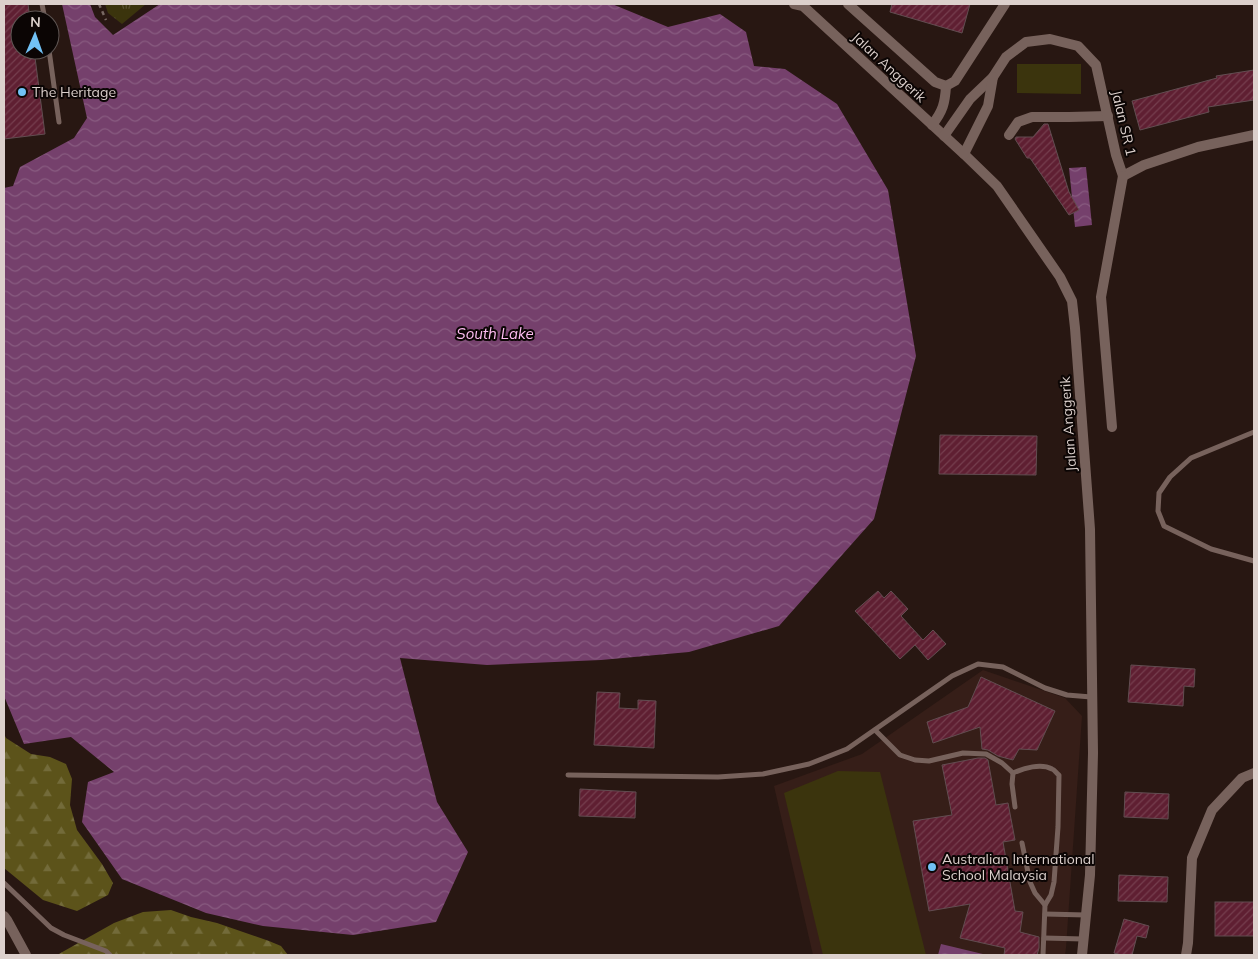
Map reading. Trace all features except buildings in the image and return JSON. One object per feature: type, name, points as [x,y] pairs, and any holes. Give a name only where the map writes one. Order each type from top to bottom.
[{"type":"street","name":"Jalan Anggerik","points":[[794,4],[803,6],[997,186],[1060,277],[1072,301],[1090,529],[1093,753],[1090,876],[1082,955]]},
{"type":"street","points":[[848,4],[935,82],[946,86],[955,81],[1005,4]]},
{"type":"street","name":"Jalan SR 1","points":[[993,77],[1006,57],[1026,42],[1050,39],[1078,46],[1096,65],[1116,155],[1123,176],[1144,165],[1198,147],[1254,135]]},
{"type":"street","points":[[944,136],[970,99],[993,77]]},
{"type":"street","points":[[964,154],[988,106],[993,77]]},
{"type":"street","points":[[932,124],[939,116],[943,107],[946,86]]},
{"type":"street","points":[[1009,135],[1018,122],[1032,117],[1108,116]]},
{"type":"street","points":[[1112,427],[1102,297],[1123,176]]},
{"type":"street","points":[[1186,955],[1192,858],[1212,810],[1242,778],[1254,773]]},
{"type":"street","points":[[4,916],[26,955]]},
{"type":"lane","points":[[50,60],[59,122]]},
{"type":"lane","points":[[1254,432],[1191,458],[1170,477],[1159,493],[1158,511],[1164,526],[1211,549],[1254,561]]},
{"type":"lane","points":[[568,775],[718,777],[763,774],[809,764],[847,749],[952,676],[978,664],[1003,667],[1045,688],[1067,695],[1091,697]]},
{"type":"lane","points":[[875,730],[900,755],[914,760],[930,761],[963,753],[986,754],[1002,763],[1013,773]]},
{"type":"lane","points":[[1013,773],[1024,768],[1042,767],[1052,769],[1059,775],[1054,882],[1045,905],[1043,955]]},
{"type":"lane","points":[[1013,773],[1012,784],[1015,808]]},
{"type":"lane","points":[[1022,843],[1030,882],[1035,893],[1045,905]]},
{"type":"lane","points":[[4,884],[51,928],[106,951],[110,955]]},
{"type":"lane","points":[[1045,914],[1086,915]]},
{"type":"lane","points":[[1044,938],[1084,939]]},
{"type":"path","points":[[99,4],[106,20]]},
{"type":"shaded area","name":"Australian International School Malaysia","points":[[983,670],[1065,698],[1082,716],[1065,955],[813,955],[774,786],[862,754]]},
{"type":"green space","points":[[105,4],[146,4],[122,24],[108,13]]},
{"type":"green space","points":[[1017,64],[1081,64],[1081,94],[1017,93]]},
{"type":"green space","points":[[4,734],[6,738],[31,754],[50,757],[66,764],[72,779],[70,805],[77,830],[102,864],[113,883],[108,895],[77,911],[43,900],[4,868]]},
{"type":"green space","points":[[838,771],[880,772],[926,955],[823,955],[784,793]]},
{"type":"green space","points":[[171,910],[269,941],[281,946],[288,955],[57,955],[114,923],[143,912]]},
{"type":"water","name":"South Lake","points":[[62,4],[90,4],[95,17],[113,35],[160,4],[612,4],[668,27],[720,14],[746,32],[754,66],[785,69],[837,104],[888,190],[916,356],[874,519],[779,626],[689,652],[601,660],[487,665],[400,658],[437,802],[468,852],[436,922],[353,935],[263,926],[206,913],[122,879],[82,822],[88,782],[114,772],[71,737],[24,744],[4,696],[4,188],[13,186],[20,167],[74,138],[87,118]]},
{"type":"water","points":[[1086,167],[1092,225],[1075,227],[1069,168]]},
{"type":"water","points":[[941,944],[987,955],[938,955]]},
{"type":"place","name":"The Heritage","points":[[22,92]]},
{"type":"place","name":"Australian International School Malaysia","points":[[932,867]]}]
